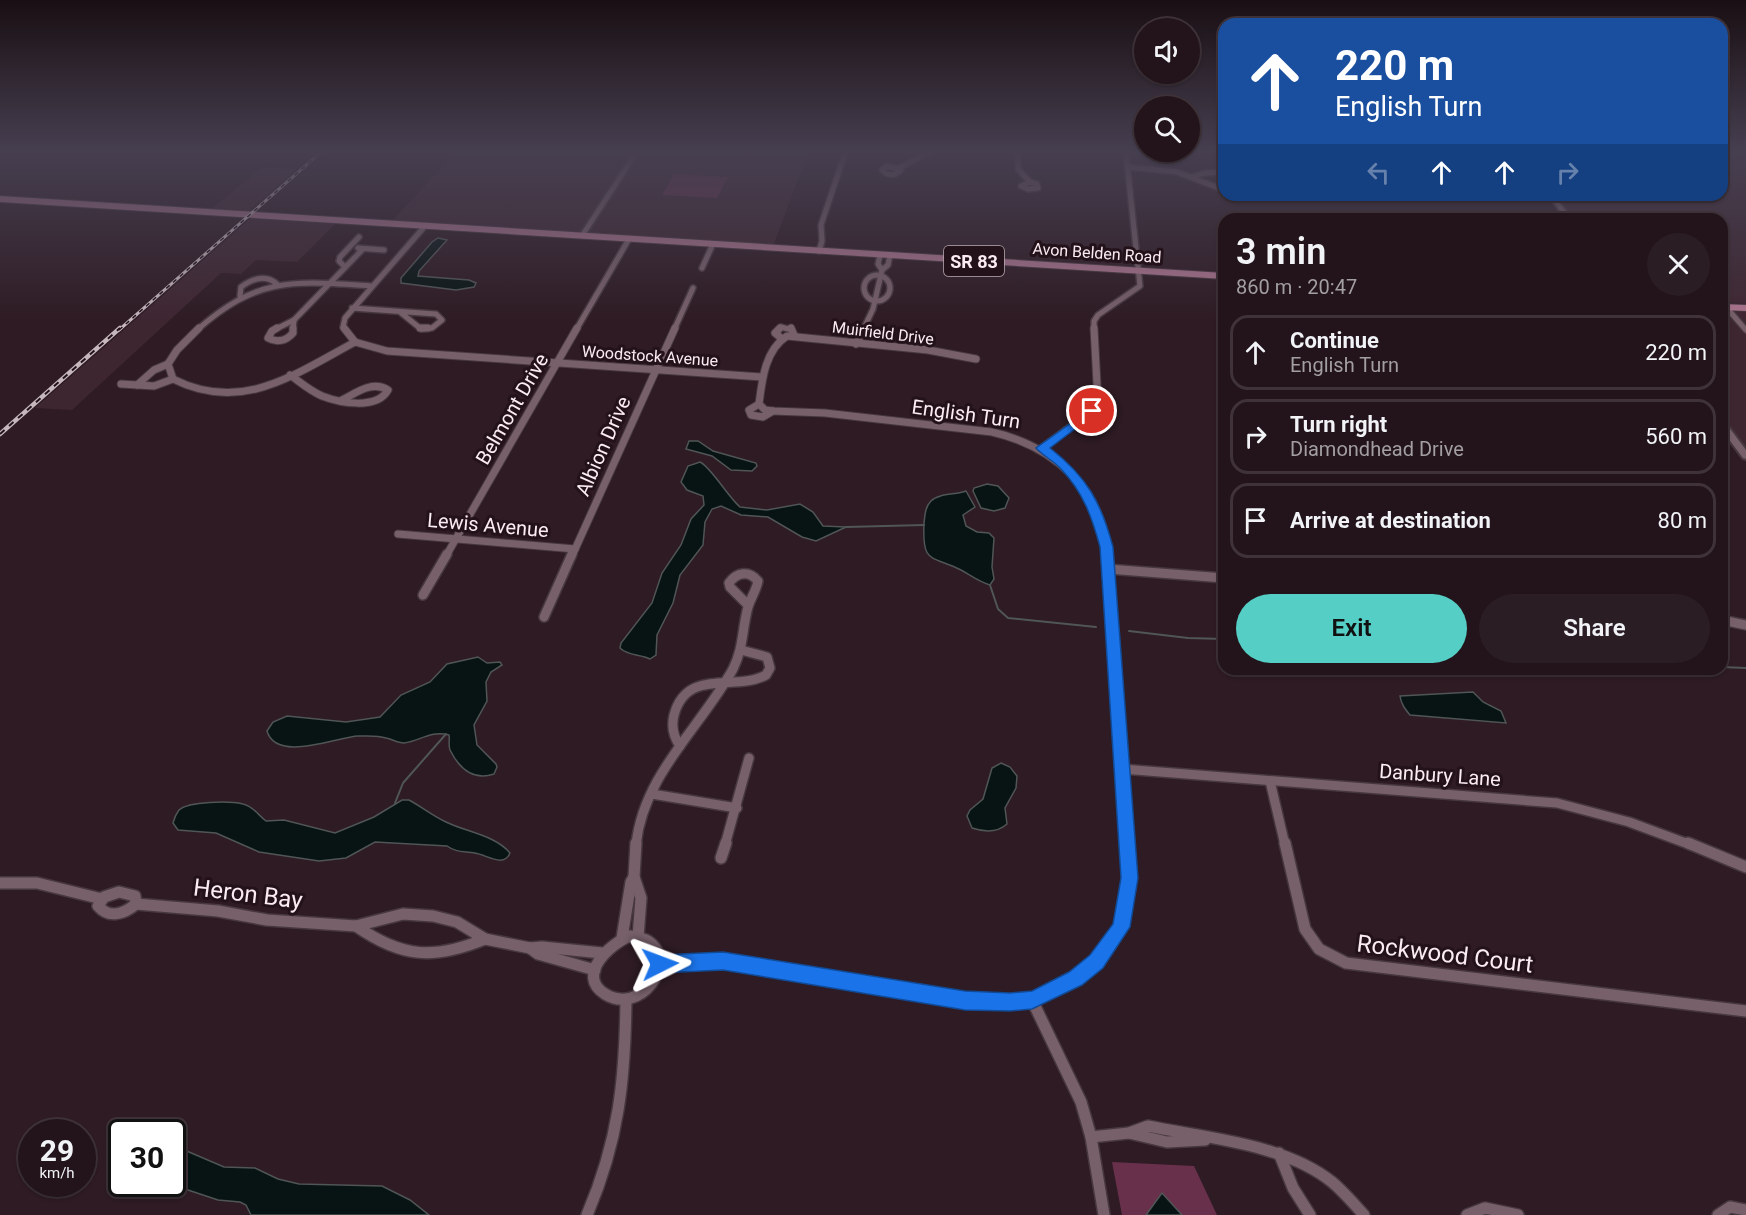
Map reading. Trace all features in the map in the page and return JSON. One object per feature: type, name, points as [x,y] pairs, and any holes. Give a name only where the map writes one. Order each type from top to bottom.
[{"type":"main road","name":"Avon Belden Road","points":[[178,210],[1218,276]]},
{"type":"main road","points":[[1728,307],[1746,308]]},
{"type":"street","points":[[582,236],[599,210]]},
{"type":"street","points":[[819,251],[822,241],[821,225],[826,210]]},
{"type":"street","points":[[1042,448],[1092,411],[1098,403],[1094,321],[1098,313],[1134,294],[1140,286],[1133,210]]},
{"type":"street","points":[[168,364],[173,379],[190,388],[243,393],[268,387],[355,342],[343,327],[345,318],[424,226]]},
{"type":"street","points":[[345,267],[339,261],[359,237]]},
{"type":"street","name":"Belmont Drive","points":[[423,595],[629,239]]},
{"type":"street","points":[[702,268],[714,244]]},
{"type":"street","points":[[349,248],[384,250]]},
{"type":"street","points":[[294,320],[363,249]]},
{"type":"street","points":[[875,302],[866,298],[863,287],[866,280],[881,272],[888,265],[885,255]]},
{"type":"street","points":[[875,302],[883,298],[891,289],[891,282],[881,272],[878,264],[885,255]]},
{"type":"street","points":[[856,344],[875,302],[881,272]]},
{"type":"street","points":[[240,296],[241,287],[253,280],[275,280],[278,285]]},
{"type":"street","points":[[137,385],[154,370],[168,364],[173,353],[214,312],[240,296],[291,282],[371,286]]},
{"type":"street","name":"Albion Drive","points":[[544,617],[693,288]]},
{"type":"street","points":[[352,308],[436,314],[442,320],[432,328],[421,329],[414,326],[400,312]]},
{"type":"street","points":[[1728,311],[1746,330]]},
{"type":"street","name":"Muirfield Drive","points":[[762,377],[766,365],[787,337],[928,350],[976,359]]},
{"type":"street","name":"Woodstock Avenue","points":[[355,342],[387,351],[762,377]]},
{"type":"street","points":[[291,375],[319,394],[342,400],[373,402],[383,398],[388,390],[383,386],[374,386],[342,400]]},
{"type":"street","points":[[762,377],[759,405],[749,410],[751,415],[763,417],[773,411]]},
{"type":"street","points":[[121,384],[154,386],[173,379]]},
{"type":"street","name":"English Turn","points":[[759,405],[765,410],[773,411],[830,412],[1009,436],[1042,448],[1065,465],[1088,495],[1098,515],[1104,535],[1108,569],[1130,878],[1121,927],[1097,962],[1075,979],[1032,1000]]},
{"type":"street","points":[[1728,432],[1746,456]]},
{"type":"street","name":"Lewis Avenue","points":[[398,534],[575,549]]},
{"type":"street","points":[[1108,569],[1218,578]]},
{"type":"street","points":[[622,938],[631,882],[634,877],[638,832],[652,794],[680,746],[724,682],[741,650],[748,605]]},
{"type":"street","points":[[1728,621],[1746,625]]},
{"type":"street","points":[[680,746],[674,739],[672,728],[674,712],[696,687],[711,682],[764,678],[770,663],[767,657],[741,650]]},
{"type":"street","points":[[721,858],[737,808],[748,758]]},
{"type":"street","name":"Danbury Lane","points":[[1122,769],[1557,803],[1640,825],[1746,867]]},
{"type":"street","name":"Rockwood Court","points":[[1270,781],[1305,929],[1317,948],[1327,956],[1354,966],[1746,1011]]},
{"type":"street","points":[[652,794],[737,808]]},
{"type":"street","points":[[634,877],[639,883],[638,937]]},
{"type":"street","name":"Heron Bay","points":[[0,883],[37,883],[102,898],[115,892],[127,892],[135,896],[136,904]]},
{"type":"street","name":"Heron Bay","points":[[102,898],[99,908],[109,914],[124,913],[136,904],[218,911],[267,920],[356,926],[403,914],[433,916],[458,922],[485,939],[530,948],[538,954],[565,955],[602,952]]},
{"type":"street","points":[[628,902],[640,902]]},
{"type":"street","name":"Heron Bay","points":[[356,926],[373,938],[399,951],[419,954],[462,950],[485,939]]},
{"type":"street","points":[[638,937],[654,946],[660,964],[653,983],[645,991],[626,1000],[607,996],[600,989],[595,970],[602,952],[622,938],[638,937]]},
{"type":"street","name":"Heron Bay","points":[[565,955],[595,970]]},
{"type":"street","points":[[660,964],[723,961],[965,1000],[1010,1002],[1032,1000],[1081,1102],[1091,1137],[1104,1215]]},
{"type":"street","points":[[586,1215],[599,1188],[616,1136],[623,1097],[626,1000]]},
{"type":"street","points":[[1091,1137],[1129,1133],[1156,1142],[1193,1143],[1209,1140],[1279,1153],[1304,1164],[1332,1182],[1364,1215]]},
{"type":"street","points":[[1279,1153],[1293,1188],[1310,1215]]},
{"type":"street","points":[[1467,1215],[1472,1210],[1484,1207],[1497,1208],[1518,1215]]},
{"type":"street","points":[[1718,1215],[1728,1207],[1746,1210]]},
{"type":"shaded area","points":[[227,210],[251,210],[248,212]]},
{"type":"shaded area","points":[[403,210],[787,210],[773,246],[395,222],[393,220]]},
{"type":"shaded area","points":[[1567,210],[1746,210],[1746,304],[1728,302],[1728,213],[1570,213]]},
{"type":"shaded area","points":[[252,217],[336,223],[297,262],[256,260],[241,274],[221,273],[72,410],[35,408]]},
{"type":"shaded area","points":[[438,238],[447,240],[419,271],[418,276],[469,280],[476,283],[474,287],[456,290],[401,283],[401,278]]},
{"type":"shaded area","points":[[1728,311],[1746,312],[1746,449],[1728,425]]},
{"type":"shaded area","points":[[689,441],[698,441],[713,451],[756,463],[757,466],[752,471],[731,470],[712,456],[686,449]]},
{"type":"shaded area","points":[[700,462],[740,507],[767,510],[800,504],[813,512],[823,526],[846,527],[816,541],[802,537],[768,517],[741,515],[721,506],[712,509],[705,522],[703,545],[680,575],[673,603],[657,635],[656,655],[650,659],[627,652],[620,648],[621,643],[652,603],[662,573],[681,545],[691,519],[704,505],[703,496],[687,490],[681,482],[688,466]]},
{"type":"shaded area","points":[[987,484],[998,486],[1009,498],[1005,508],[994,511],[981,508],[973,491],[974,488]]},
{"type":"shaded area","points":[[966,491],[975,507],[963,515],[966,526],[977,532],[989,533],[994,538],[992,567],[994,579],[990,585],[930,557],[925,546],[924,523],[929,503],[934,498]]},
{"type":"shaded area","points":[[478,657],[487,663],[500,662],[502,665],[491,672],[486,682],[487,701],[474,725],[477,745],[496,764],[494,774],[480,776],[462,767],[450,750],[449,735],[431,735],[404,743],[379,736],[358,736],[294,747],[282,745],[273,740],[267,731],[273,722],[287,716],[346,722],[380,717],[401,695],[430,682],[447,664]]},
{"type":"shaded area","points":[[1473,692],[1483,702],[1501,711],[1506,723],[1410,715],[1402,704],[1400,696]]},
{"type":"shaded area","points":[[1001,763],[1010,767],[1017,776],[1016,788],[1005,808],[1007,824],[990,831],[972,828],[967,816],[970,810],[983,799],[992,768]]},
{"type":"shaded area","points":[[402,800],[409,800],[446,822],[488,838],[510,853],[504,860],[499,860],[475,853],[457,851],[447,846],[375,842],[346,858],[319,861],[259,852],[216,833],[178,830],[173,823],[179,810],[184,807],[200,803],[229,802],[247,805],[266,821],[284,820],[335,833],[374,817]]},
{"type":"shaded area","points":[[186,1151],[224,1167],[255,1168],[278,1179],[299,1184],[382,1186],[410,1200],[429,1215],[251,1215],[246,1205],[240,1202],[218,1200],[186,1189]]},
{"type":"shaded area","points":[[1112,1162],[1194,1166],[1217,1215],[1122,1215]]},
{"type":"shaded area","points":[[1162,1193],[1182,1215],[1146,1215]]},
{"type":"waterway","points":[[846,527],[924,525]]},
{"type":"waterway","points":[[990,585],[998,609],[1008,618],[1096,627]]},
{"type":"waterway","points":[[1129,631],[1188,638],[1218,639]]},
{"type":"waterway","points":[[1728,667],[1746,668]]},
{"type":"waterway","points":[[395,803],[403,783],[446,734]]},
{"type":"railway","points":[[119,330],[256,210]]},
{"type":"railway","points":[[0,434],[120,328]]},
{"type":"route","points":[[660,964],[723,961],[965,1000],[1010,1002],[1032,1000],[1044,995],[1075,979],[1097,962],[1121,927],[1130,878],[1107,547],[1098,515],[1088,495],[1065,465],[1042,448],[1092,411]]}]
